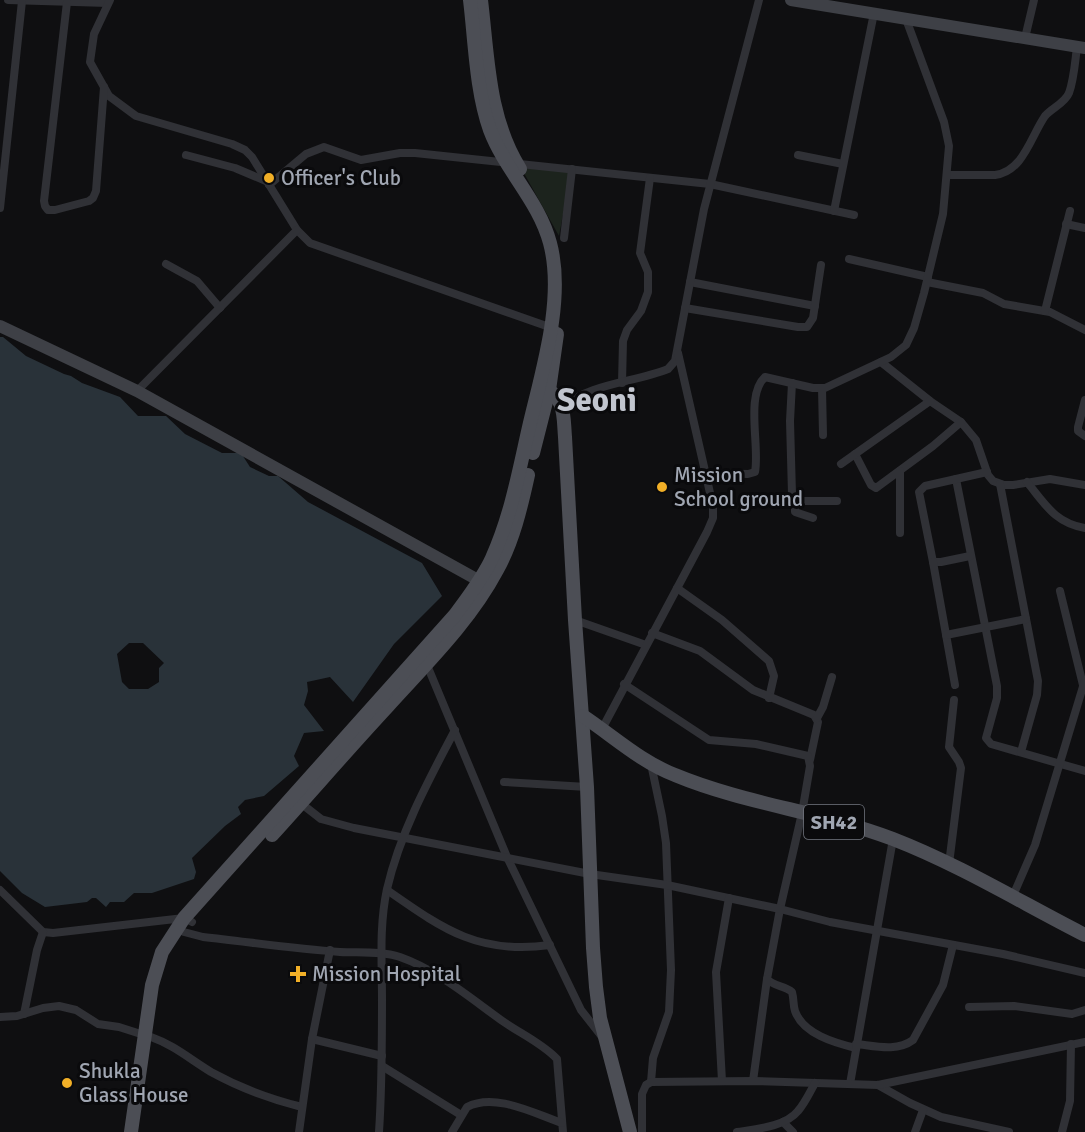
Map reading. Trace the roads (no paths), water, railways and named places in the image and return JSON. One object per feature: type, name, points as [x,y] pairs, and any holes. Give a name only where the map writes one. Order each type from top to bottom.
[{"type":"main road","points":[[140,1132],[157,964],[184,925],[296,800],[455,615],[498,569],[516,522],[554,328],[555,282],[550,243],[533,204],[490,130],[484,111],[470,0]]},
{"type":"main road","points":[[481,0],[492,96],[511,163]]},
{"type":"main road","points":[[791,0],[1081,47]]},
{"type":"main road","points":[[0,326],[137,391],[484,583]]},
{"type":"main road","points":[[544,386],[560,400],[563,407],[583,716],[597,1002],[630,1132]]},
{"type":"main road","points":[[296,800],[427,665],[458,627],[484,583]]},
{"type":"main road","name":"SH42","points":[[583,716],[651,764],[674,775],[710,788],[893,839],[949,864],[1085,935]]},
{"type":"main road","points":[[131,1132],[148,1036]]},
{"type":"street","points":[[8,0],[109,2],[94,34],[90,62],[109,96],[136,116],[232,144],[245,150],[252,157],[297,230],[310,243],[554,328]]},
{"type":"street","points":[[563,407],[580,396],[668,369],[675,361],[710,184],[759,0]]},
{"type":"street","points":[[1025,38],[1034,0]]},
{"type":"street","points":[[0,208],[22,1]]},
{"type":"street","points":[[67,2],[44,201],[48,210],[89,201],[93,198],[96,191],[104,86]]},
{"type":"street","points":[[834,211],[874,14]]},
{"type":"street","points":[[706,473],[748,474],[755,472],[755,406],[759,384],[765,377],[769,376],[813,388],[833,385],[900,351],[906,345],[914,328],[943,214],[949,146],[948,135],[906,19]]},
{"type":"street","points":[[947,175],[995,175],[1012,169],[1047,114],[1068,96],[1081,47]]},
{"type":"street","points":[[268,183],[306,154],[324,147],[361,160],[400,153],[415,153],[710,184],[854,215]]},
{"type":"street","points":[[186,155],[241,170],[268,183]]},
{"type":"street","points":[[798,155],[843,164]]},
{"type":"street","points":[[564,238],[572,169]]},
{"type":"street","points":[[622,383],[623,341],[627,330],[641,311],[648,292],[648,272],[640,253],[650,178]]},
{"type":"street","points":[[1045,311],[1070,211]]},
{"type":"street","points":[[1066,224],[1085,228]]},
{"type":"street","points":[[137,391],[297,230]]},
{"type":"street","points":[[849,260],[983,293],[1004,304],[1045,311],[1085,330]]},
{"type":"street","points":[[166,264],[197,281],[220,308]]},
{"type":"street","points":[[685,308],[804,328],[811,322],[821,265]]},
{"type":"street","points":[[690,282],[815,306]]},
{"type":"street","points":[[602,729],[713,518],[713,506],[706,473],[677,350]]},
{"type":"street","points":[[881,362],[961,422],[978,444],[987,472],[993,482],[1000,484],[1050,479],[1085,485]]},
{"type":"street","points":[[792,382],[791,488],[795,498],[795,512],[813,518]]},
{"type":"street","points":[[822,388],[823,435]]},
{"type":"street","points":[[1085,400],[1078,427],[1078,431],[1085,436]]},
{"type":"street","points":[[841,464],[930,401]]},
{"type":"street","points":[[855,454],[873,487],[880,486],[961,422]]},
{"type":"street","points":[[900,471],[900,533]]},
{"type":"street","points":[[955,685],[919,492],[925,486],[987,472]]},
{"type":"street","points":[[956,479],[998,692],[986,738],[991,744],[1085,771]]},
{"type":"street","points":[[1028,482],[1059,519],[1073,526],[1085,528]]},
{"type":"street","points":[[1000,484],[1037,675],[1038,689],[1021,752]]},
{"type":"street","points":[[795,498],[800,501],[837,501]]},
{"type":"street","points":[[933,561],[941,562],[970,556]]},
{"type":"street","points":[[677,588],[727,624],[769,661],[774,676],[769,698]]},
{"type":"street","points":[[1012,898],[1035,845],[1084,682],[1060,591]]},
{"type":"street","points":[[946,635],[1026,619]]},
{"type":"street","points":[[575,620],[646,645]]},
{"type":"street","points":[[652,633],[700,651],[753,690],[809,712],[817,718]]},
{"type":"street","points":[[427,665],[507,857],[581,1010],[606,1042]]},
{"type":"street","points":[[753,1081],[767,979],[802,813],[817,718],[832,677]]},
{"type":"street","points":[[624,684],[709,740],[756,744],[794,751],[804,754],[810,760]]},
{"type":"street","points":[[949,864],[961,778],[960,762],[949,747],[954,700]]},
{"type":"street","points":[[379,1132],[382,1066],[381,931],[387,890],[403,837],[431,774],[455,730]]},
{"type":"street","points":[[651,764],[664,825],[670,996],[666,1025],[653,1058],[651,1082]]},
{"type":"street","points":[[504,782],[587,787]]},
{"type":"street","points":[[296,800],[321,819],[354,828],[590,874],[667,885],[830,922],[1085,973]]},
{"type":"street","points":[[850,1084],[893,839]]},
{"type":"street","points":[[0,890],[43,932],[184,925],[203,937],[381,953],[398,956],[420,965],[551,1053],[559,1065],[562,1127],[514,1107],[493,1102],[471,1105],[461,1115],[453,1132]]},
{"type":"street","points":[[387,890],[436,923],[466,938],[491,945],[516,948],[550,945]]},
{"type":"street","points":[[722,1081],[716,972],[729,898]]},
{"type":"street","points":[[24,1014],[43,932]]},
{"type":"street","points":[[767,979],[792,992],[796,1013],[814,1032],[834,1042],[856,1046],[905,1045],[913,1040],[943,985],[953,945]]},
{"type":"street","points":[[299,1132],[312,1039],[330,950]]},
{"type":"street","points":[[0,1017],[24,1014],[52,1006],[68,1008],[98,1024],[119,1027],[166,1042],[210,1071],[274,1100],[302,1107]]},
{"type":"street","points":[[969,1007],[1014,1006],[1072,1014],[1085,1010]]},
{"type":"street","points":[[312,1039],[382,1056]]},
{"type":"street","points":[[642,1132],[642,1095],[646,1085],[651,1082],[753,1081],[878,1085],[1085,1042]]},
{"type":"street","points":[[1062,1132],[1071,1092],[1071,1044]]},
{"type":"street","points":[[382,1066],[461,1115]]},
{"type":"street","points":[[737,1132],[783,1122],[800,1110],[815,1083]]},
{"type":"street","points":[[878,1085],[923,1110],[950,1120],[1009,1132]]},
{"type":"street","points":[[915,1132],[923,1110]]},
{"type":"street","points":[[783,1122],[793,1132]]},
{"type":"place","name":"Officer's Club","points":[[269,178]]},
{"type":"place","name":"Mission School ground","points":[[662,487]]},
{"type":"place","name":"Mission Hospital","points":[[298,974]]},
{"type":"place","name":"Shukla Glass House","points":[[67,1083]]},
{"type":"district","name":"Seoni","points":[[597,400]]}]
